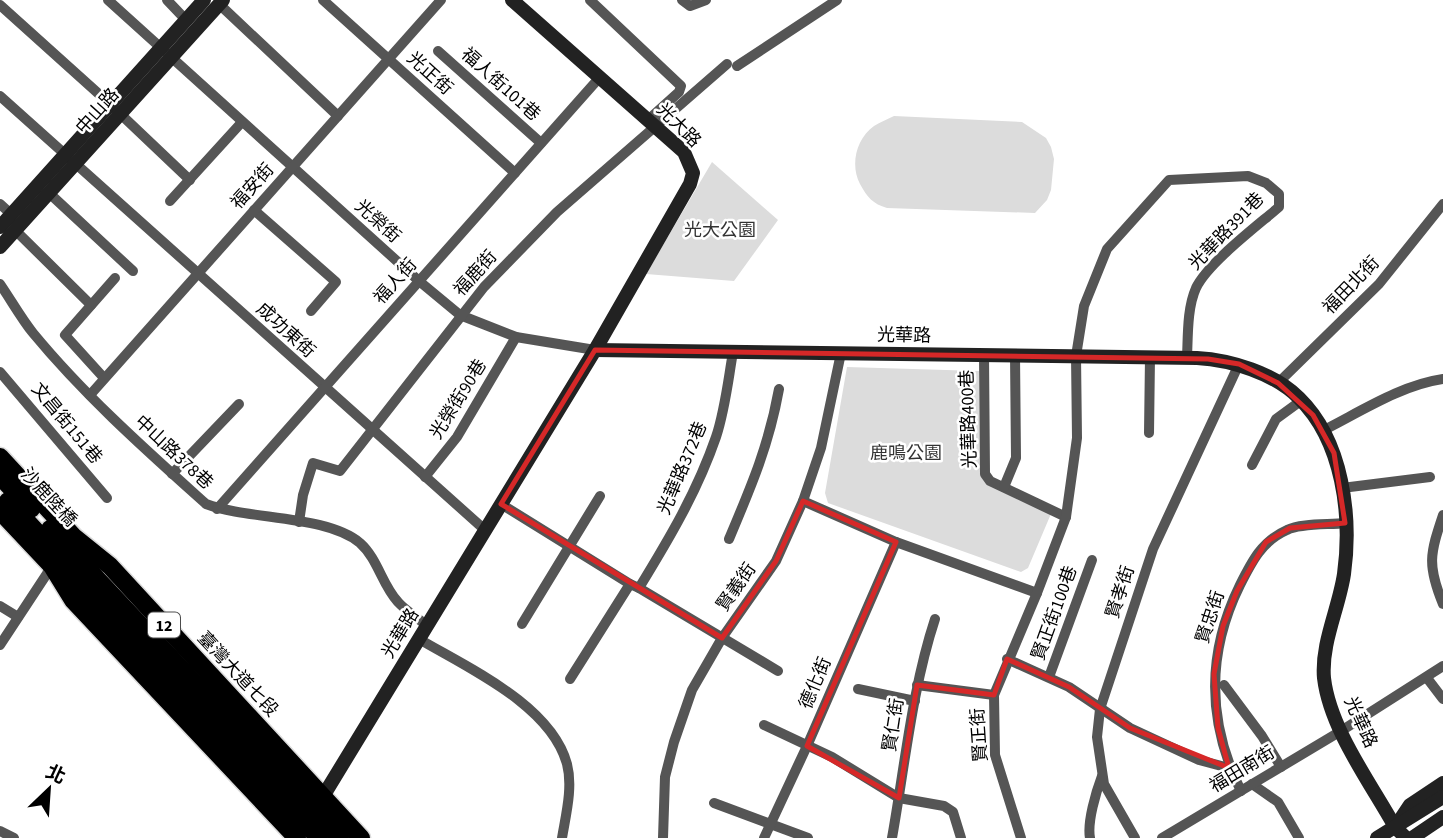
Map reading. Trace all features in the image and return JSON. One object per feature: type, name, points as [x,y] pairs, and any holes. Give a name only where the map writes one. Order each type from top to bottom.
[{"type":"main road","name":"臺灣大道七段","points":[[0,457],[63,552],[318,838]]},
{"type":"main road","name":"沙鹿陸橋","points":[[0,475],[63,552]]},
{"type":"main road","name":"沙鹿陸橋","points":[[0,493],[63,552]]},
{"type":"main road","name":"臺灣大道七段","points":[[0,511],[63,552],[110,566],[305,824]]},
{"type":"main road","name":"臺灣大道七段","points":[[63,552],[73,600],[305,824],[340,838]]},
{"type":"main road","points":[[305,824],[337,813],[361,838]]},
{"type":"street","name":"光榮街","points":[[108,0],[460,315],[516,337],[595,351]]},
{"type":"street","points":[[167,0],[186,20]]},
{"type":"street","name":"中山路","points":[[166,53],[186,20],[204,0]]},
{"type":"street","name":"光正街","points":[[323,0],[515,173]]},
{"type":"street","name":"福安街","points":[[90,395],[441,0]]},
{"type":"street","name":"光大路","points":[[512,0],[684,152],[694,173],[595,351]]},
{"type":"street","points":[[590,0],[681,86],[679,92],[652,123]]},
{"type":"street","points":[[682,0],[690,6],[706,0]]},
{"type":"street","name":"福鹿街","points":[[299,522],[303,495],[313,463],[340,471],[460,315],[557,212],[652,123],[732,65],[837,0]]},
{"type":"street","name":"中山路","points":[[0,227],[69,160],[166,53],[221,2]]},
{"type":"street","points":[[221,2],[338,116]]},
{"type":"street","points":[[0,5],[190,180]]},
{"type":"street","name":"福人街101巷","points":[[438,51],[541,144]]},
{"type":"street","name":"福人街","points":[[217,509],[600,77]]},
{"type":"street","name":"成功東街","points":[[0,96],[485,530]]},
{"type":"street","points":[[170,201],[242,122]]},
{"type":"street","name":"中山路","points":[[0,247],[49,193],[69,160]]},
{"type":"street","name":"光華路391巷","points":[[1076,356],[1084,306],[1107,248],[1169,180],[1248,176],[1266,183],[1279,194],[1279,207],[1216,263],[1196,287],[1190,311],[1187,358]]},
{"type":"street","points":[[49,193],[133,271]]},
{"type":"street","points":[[0,204],[11,214]]},
{"type":"street","name":"福田北街","points":[[1278,383],[1379,284],[1443,204]]},
{"type":"street","points":[[254,210],[336,282],[311,311]]},
{"type":"street","points":[[15,230],[91,306]]},
{"type":"street","points":[[104,378],[65,335],[115,278]]},
{"type":"street","name":"中山路378巷","points":[[0,284],[32,331],[90,395],[206,505],[344,532],[370,554],[397,601],[427,625]]},
{"type":"street","name":"光榮街90巷","points":[[425,477],[457,437],[516,337]]},
{"type":"street","name":"光華路","points":[[305,824],[595,351],[1015,355],[1208,359],[1239,364],[1278,383],[1302,400],[1334,453],[1346,523],[1344,573],[1326,646],[1324,676],[1329,705],[1340,731],[1395,827],[1406,838]]},
{"type":"street","name":"光華路372巷","points":[[570,679],[682,518],[716,437],[733,352]]},
{"type":"street","name":"賢義街","points":[[663,838],[665,777],[692,690],[722,638],[776,561],[803,502],[821,448],[841,354]]},
{"type":"street","name":"光華路400巷","points":[[984,355],[985,474],[990,481],[1066,517]]},
{"type":"street","points":[[1004,487],[1016,458],[1015,355]]},
{"type":"street","name":"賢正街","points":[[1021,838],[995,755],[994,695],[1066,517],[1077,438],[1076,356]]},
{"type":"street","points":[[1149,433],[1150,357]]},
{"type":"street","name":"賢孝街","points":[[1135,838],[1104,784],[1097,737],[1100,709],[1153,549],[1239,364]]},
{"type":"street","name":"文昌街151巷","points":[[0,372],[107,498]]},
{"type":"street","points":[[1322,431],[1395,394],[1428,381],[1443,379]]},
{"type":"street","points":[[729,539],[762,461],[779,389]]},
{"type":"street","points":[[1252,465],[1276,419],[1302,400]]},
{"type":"street","points":[[172,474],[239,404]]},
{"type":"street","points":[[1342,488],[1430,477]]},
{"type":"street","points":[[522,624],[600,496]]},
{"type":"street","points":[[803,502],[895,542],[1037,593]]},
{"type":"street","points":[[501,504],[778,671]]},
{"type":"street","points":[[1443,515],[1432,547],[1433,580],[1443,604]]},
{"type":"street","name":"賢忠街","points":[[1241,791],[1230,768],[1218,727],[1214,674],[1223,626],[1251,562],[1266,542],[1290,528],[1346,523]]},
{"type":"street","name":"德化街","points":[[764,838],[895,542]]},
{"type":"street","points":[[0,645],[63,552]]},
{"type":"street","name":"賢正街100巷","points":[[1049,677],[1092,560]]},
{"type":"street","points":[[0,606],[18,617]]},
{"type":"street","name":"賢仁街","points":[[892,838],[917,685],[924,651],[935,619]]},
{"type":"street","points":[[419,639],[514,696],[534,711],[550,732],[566,763],[569,797],[562,838]]},
{"type":"street","name":"賢正街100巷","points":[[1007,659],[1049,677],[1130,728],[1188,755],[1230,768]]},
{"type":"street","points":[[1340,731],[1443,666]]},
{"type":"street","points":[[1427,678],[1443,699]]},
{"type":"street","points":[[917,685],[994,695]]},
{"type":"street","points":[[1224,685],[1281,767]]},
{"type":"street","points":[[858,689],[915,701]]},
{"type":"street","points":[[764,725],[832,757],[899,798],[944,806],[953,812],[961,838]]},
{"type":"street","name":"福田南街","points":[[1162,838],[1340,731]]},
{"type":"street","points":[[1090,838],[1094,800],[1102,775]]},
{"type":"street","points":[[1395,827],[1410,805],[1443,783]]},
{"type":"street","points":[[1252,784],[1278,802],[1299,838]]},
{"type":"street","points":[[1377,838],[1443,797]]},
{"type":"street","points":[[714,803],[808,838]]},
{"type":"street","points":[[1412,838],[1443,817]]},
{"type":"street","points":[[0,831],[14,838]]},
{"type":"highlighted area","points":[[595,350],[1208,359],[1239,364],[1278,383],[1313,415],[1334,453],[1345,523],[1290,528],[1266,542],[1237,591],[1223,626],[1214,674],[1218,728],[1229,768],[1130,728],[1069,687],[1007,659],[994,695],[917,685],[899,798],[807,746],[896,542],[803,501],[776,561],[722,638],[501,504]]},
{"type":"green space","points":[[894,116],[1022,122],[1046,138],[1051,147],[1054,159],[1051,190],[1047,200],[1035,213],[887,208],[874,202],[857,177],[856,153],[868,131]]},
{"type":"green space","name":"光大公園","points":[[712,162],[778,220],[734,281],[646,274]]},
{"type":"green space","name":"鹿鳴公園","points":[[847,367],[979,371],[980,458],[995,481],[1053,509],[1028,568],[1021,572],[828,503],[825,493]]}]
